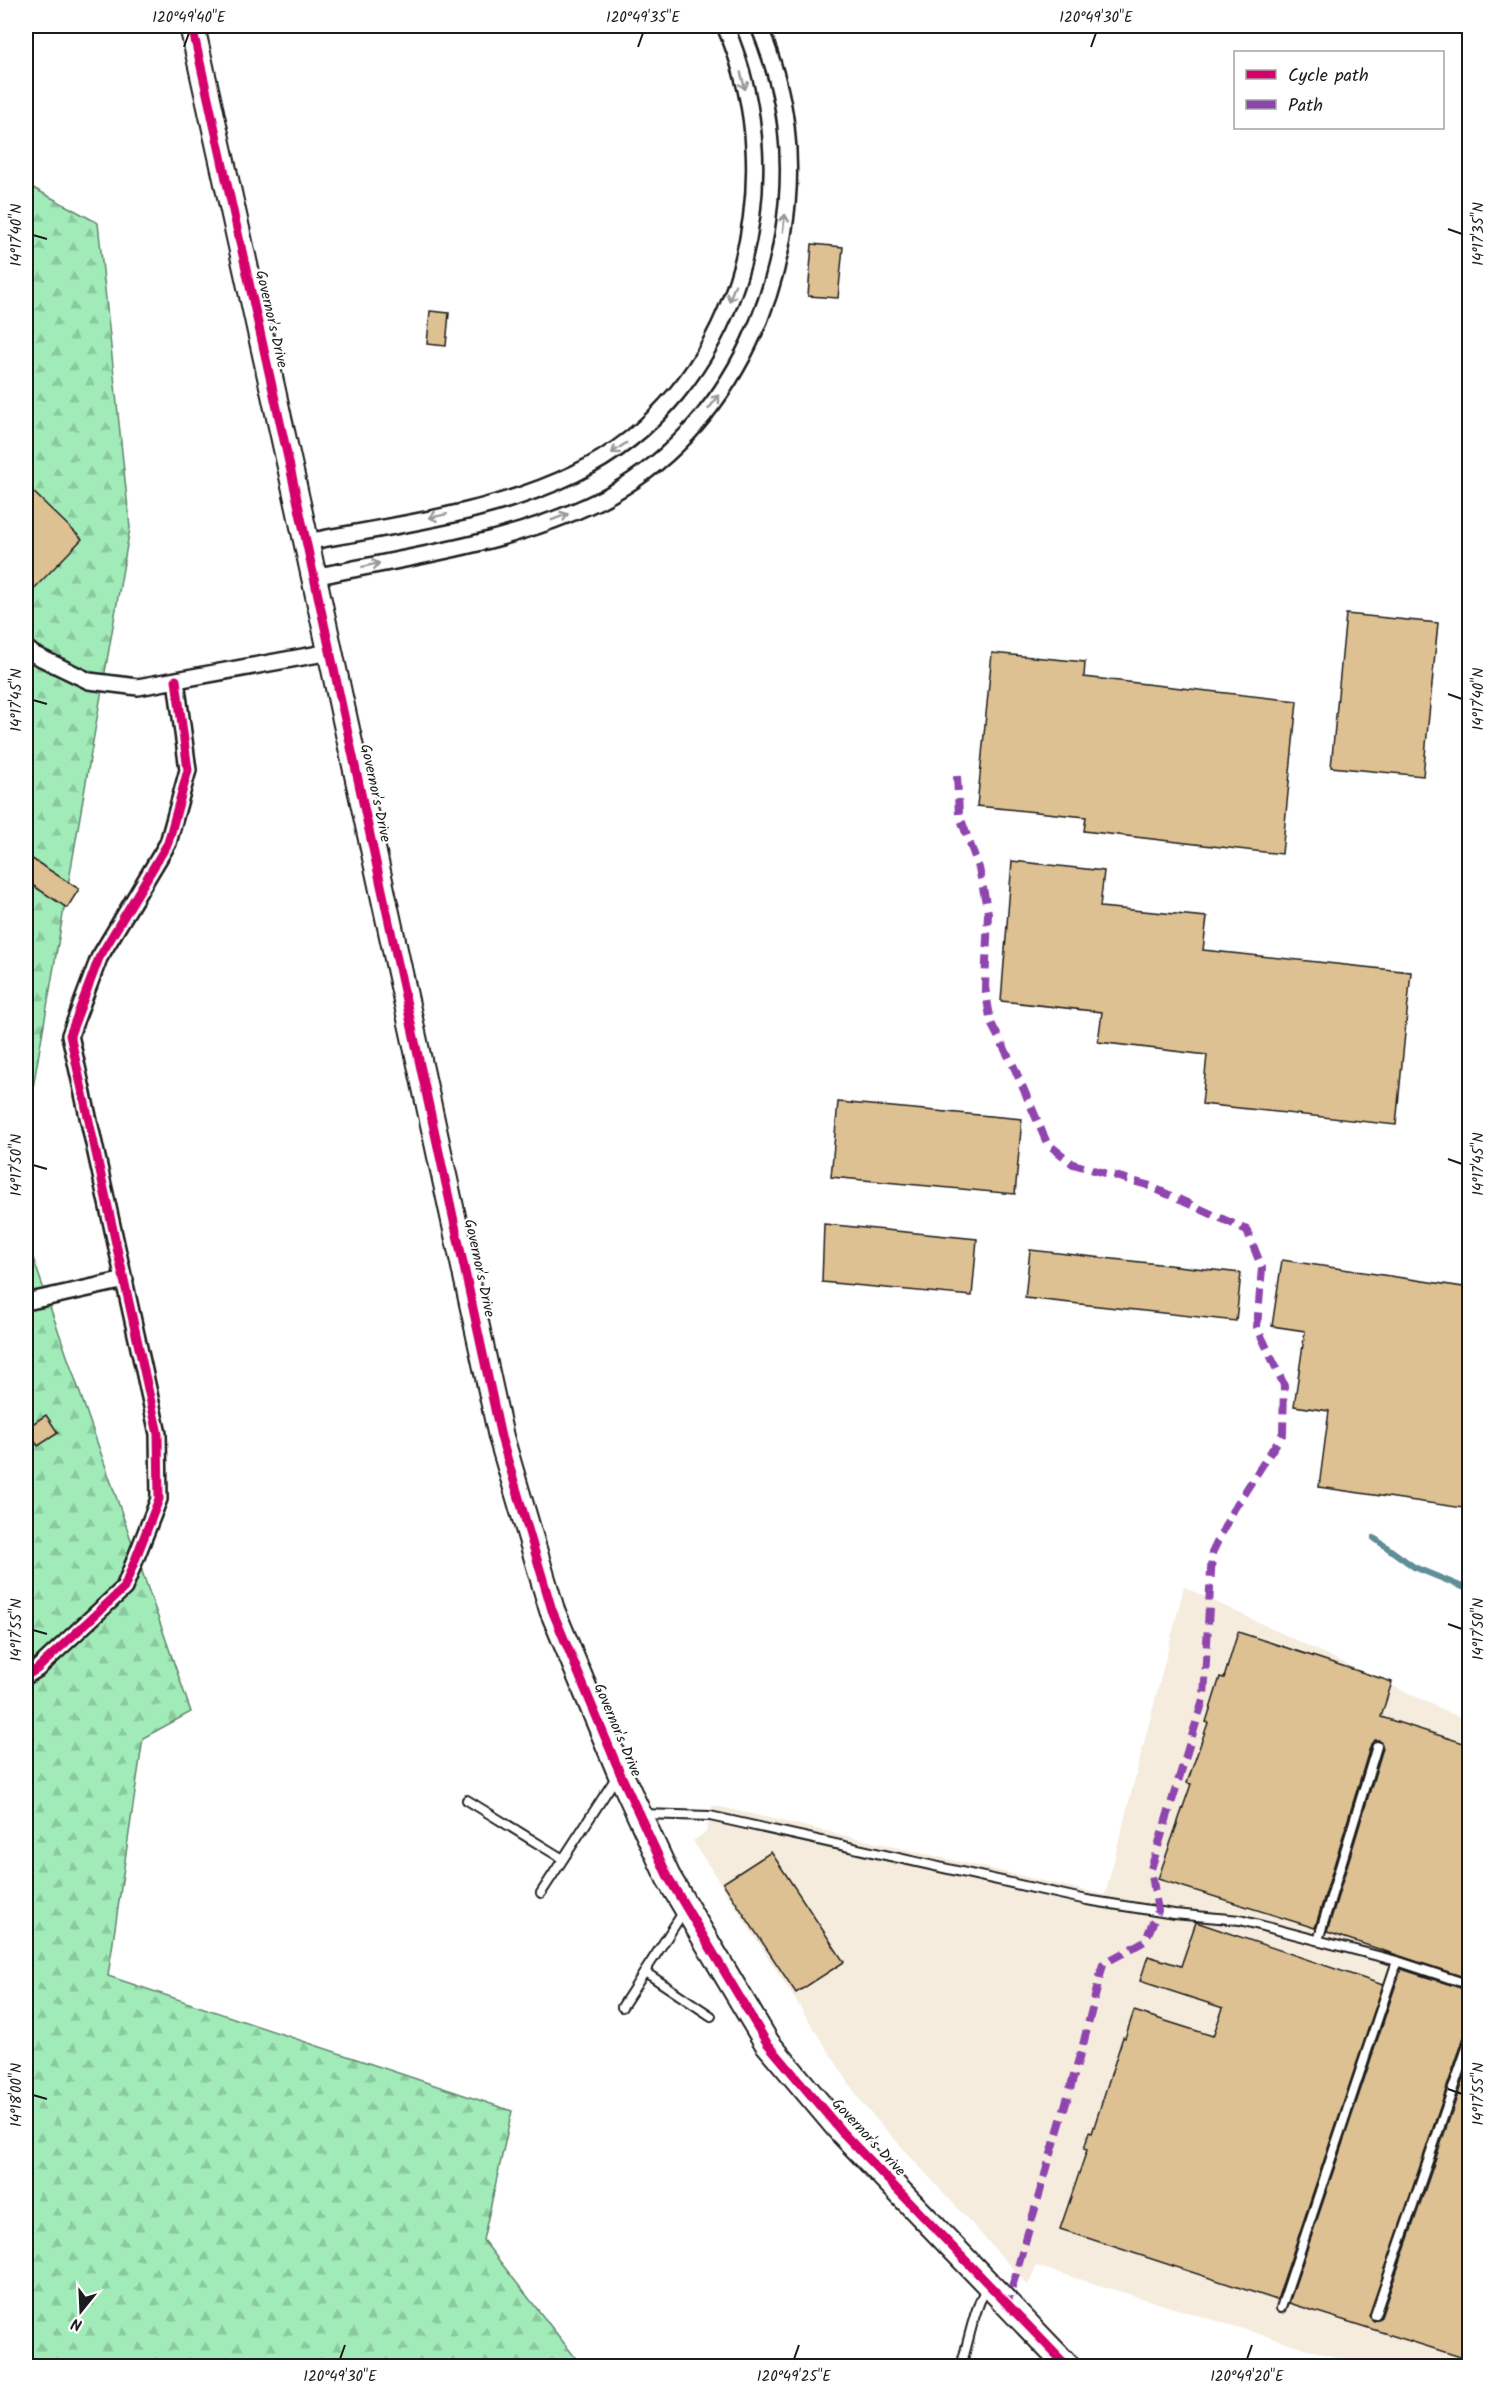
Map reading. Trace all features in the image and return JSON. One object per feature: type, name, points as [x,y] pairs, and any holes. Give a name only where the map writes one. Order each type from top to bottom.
[{"type":"main road","name":"Governor's Drive","points":[[192,26],[501,1437],[552,1610],[620,1773],[668,1877],[767,2043],[842,2132],[1067,2367]]},
{"type":"street","points":[[306,542],[477,507],[549,485],[596,462],[635,436],[686,381],[714,336],[732,294],[746,251],[754,201],[756,159],[752,116],[743,77],[725,26]]},
{"type":"street","points":[[314,577],[470,544],[526,529],[577,510],[618,490],[653,466],[681,441],[708,410],[731,377],[751,340],[770,289],[783,232],[788,179],[787,127],[777,75],[759,26]]},
{"type":"street","points":[[26,648],[33,654],[89,681],[138,687],[330,652]]},
{"type":"street","points":[[26,1676],[37,1669],[124,1588],[159,1499],[158,1434],[70,1035],[99,958],[168,843],[188,770],[177,680]]},
{"type":"street","points":[[26,1302],[125,1280]]},
{"type":"lane","points":[[1318,1940],[1377,1746]]},
{"type":"lane","points":[[541,1893],[620,1773]]},
{"type":"lane","points":[[467,1800],[563,1859]]},
{"type":"lane","points":[[638,1813],[710,1816],[1087,1900],[1174,1914],[1240,1920],[1397,1961],[1470,1985]]},
{"type":"lane","points":[[622,2007],[686,1908]]},
{"type":"lane","points":[[1281,2308],[1397,1961]]},
{"type":"lane","points":[[645,1972],[711,2016]]},
{"type":"lane","points":[[1376,2315],[1470,2039]]},
{"type":"lane","points":[[961,2367],[971,2324],[987,2284]]},
{"type":"shaded area","points":[[1184,1587],[1469,1722],[1469,2366],[1364,2366],[1036,2266],[1028,2285],[863,2105],[693,1841],[706,1832],[712,1805],[1105,1895]]},
{"type":"green space","points":[[26,184],[98,223],[130,528],[26,1128]]},
{"type":"green space","points":[[26,1238],[191,1712],[143,1738],[108,1976],[512,2111],[483,2240],[582,2366],[26,2366]]},
{"type":"building","points":[[812,244],[843,247],[838,298],[808,296]]},
{"type":"building","points":[[430,311],[449,313],[446,346],[427,344]]},
{"type":"building","points":[[26,485],[82,539],[26,597]]},
{"type":"building","points":[[1346,614],[1438,623],[1423,776],[1331,767]]},
{"type":"building","points":[[992,653],[1085,662],[1084,677],[1297,701],[1282,854],[1084,831],[1086,817],[977,806]]},
{"type":"building","points":[[26,855],[79,889],[67,908],[26,881]]},
{"type":"building","points":[[1012,861],[1104,871],[1100,907],[1207,917],[1203,950],[1411,972],[1396,1125],[1202,1104],[1207,1055],[1098,1042],[1102,1012],[1001,1001]]},
{"type":"building","points":[[838,1102],[1022,1119],[1015,1194],[831,1177]]},
{"type":"building","points":[[824,1224],[977,1239],[972,1296],[822,1282]]},
{"type":"building","points":[[1030,1250],[1241,1273],[1236,1321],[1025,1298]]},
{"type":"building","points":[[1282,1260],[1470,1288],[1470,1509],[1319,1487],[1329,1411],[1294,1406],[1305,1331],[1272,1326]]},
{"type":"building","points":[[46,1415],[58,1433],[38,1446],[26,1428]]},
{"type":"building","points":[[1238,1632],[1392,1682],[1381,1717],[1470,1745],[1470,1979],[1327,1932],[1383,1748],[1379,1740],[1371,1744],[1315,1928],[1158,1879],[1191,1784],[1187,1783],[1208,1723],[1206,1722],[1220,1677],[1224,1678]]},
{"type":"building","points":[[771,1852],[844,1962],[796,1993],[723,1883]]},
{"type":"building","points":[[1196,1922],[1383,1985],[1277,2300],[1060,2229],[1087,2150],[1084,2149],[1089,2132],[1092,2133],[1123,2037],[1125,2038],[1134,2011],[1213,2036],[1223,2008],[1140,1981],[1148,1956],[1181,1966]]},
{"type":"building","points":[[1401,1969],[1470,1991],[1470,2033],[1464,2037],[1369,2316],[1374,2321],[1381,2317],[1470,2059],[1470,2360],[1289,2303]]},
{"type":"waterway","points":[[1374,1538],[1414,1567],[1470,1590]]},
{"type":"marked path","points":[[957,776],[959,814],[979,868],[988,913],[985,987],[991,1023],[1014,1067],[1047,1143],[1073,1164],[1147,1185],[1247,1230],[1262,1268],[1257,1327],[1284,1385],[1283,1433],[1232,1512],[1212,1553],[1204,1697],[1151,1869],[1158,1911],[1145,1941],[1103,1964],[1083,2045],[1007,2304]]},
{"type":"cycle path","points":[[192,26],[501,1437],[552,1610],[620,1773],[668,1877],[767,2043],[842,2132],[1067,2366]]},
{"type":"cycle path","points":[[26,1676],[37,1669],[124,1588],[159,1499],[158,1434],[70,1035],[99,958],[168,843],[188,770],[176,680]]}]
